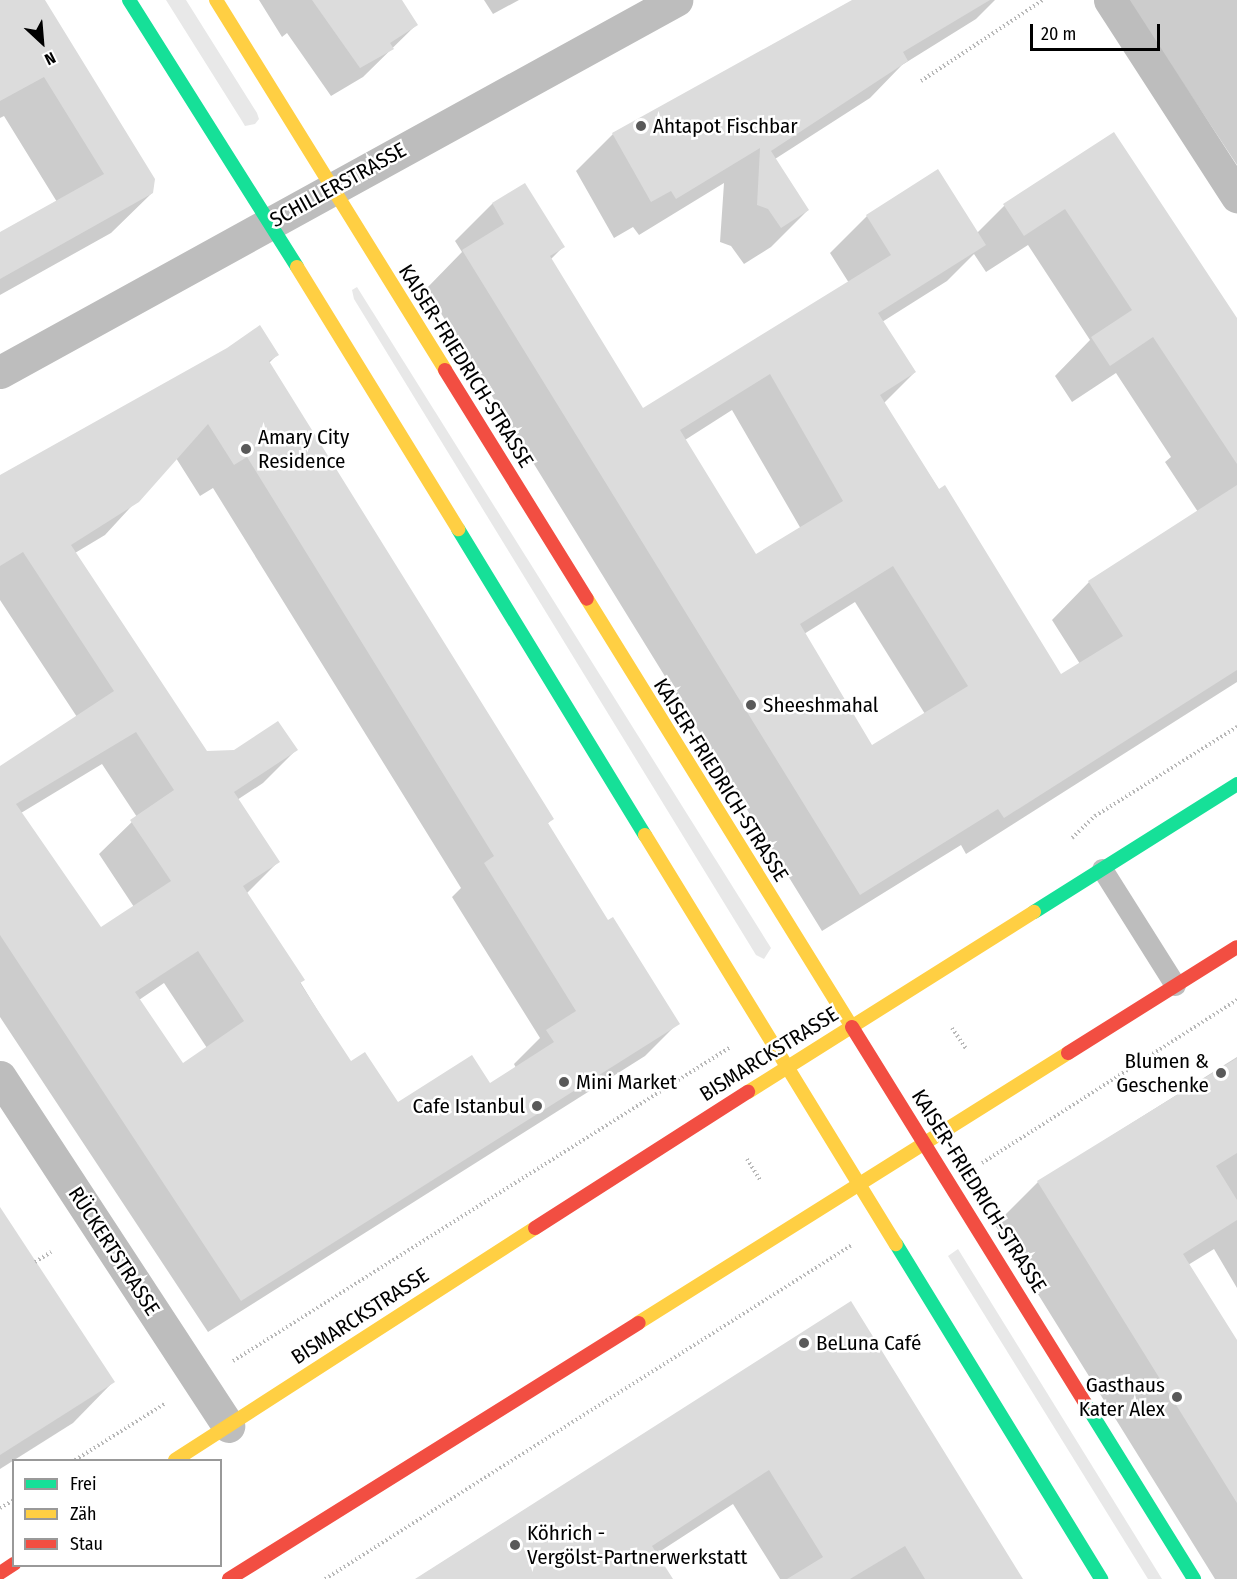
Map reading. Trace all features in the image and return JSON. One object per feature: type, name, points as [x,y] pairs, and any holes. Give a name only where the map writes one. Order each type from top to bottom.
[{"type":"main road","points":[[129,0],[270,223],[1101,1579]]},
{"type":"main road","name":"KAISER-FRIEDRICH-STRASSE","points":[[216,0],[1194,1579]]},
{"type":"main road","name":"BISMARCKSTRASSE","points":[[178,1459],[788,1066],[1237,784]]},
{"type":"main road","points":[[229,1579],[1237,946]]},
{"type":"street","name":"SCHILLERSTRASSE","points":[[0,372],[676,0]]},
{"type":"street","points":[[1110,0],[1237,196]]},
{"type":"street","name":"RÜCKERTSTRASSE","points":[[0,1077],[228,1426]]},
{"type":"lane","points":[[1102,869],[1175,986]]},
{"type":"path","points":[[921,81],[1043,0]]},
{"type":"path","points":[[1095,816],[1237,727]]},
{"type":"path","points":[[1035,1129],[1237,1000]]},
{"type":"path","points":[[952,1028],[966,1049]]},
{"type":"path","points":[[259,1345],[675,1080]]},
{"type":"path","points":[[747,1158],[760,1180]]},
{"type":"path","points":[[35,1262],[51,1251]]},
{"type":"path","points":[[325,1579],[801,1277]]},
{"type":"path","points":[[78,1459],[140,1420]]},
{"type":"shaded area","points":[[166,0],[186,0],[257,113],[259,119],[255,124],[245,126]]},
{"type":"shaded area","points":[[357,287],[771,948],[764,959],[756,955],[354,299],[352,290]]},
{"type":"shaded area","points":[[958,1249],[1162,1579],[1148,1579],[948,1256]]},
{"type":"building","points":[[0,0],[45,0],[155,179],[153,193],[0,279],[0,232],[104,174],[44,77],[0,101]]},
{"type":"building","points":[[312,0],[402,0],[418,25],[390,43],[394,49],[360,68]]},
{"type":"building","points":[[852,0],[990,0],[903,52],[908,61],[771,151],[809,210],[781,228],[768,209],[757,205],[760,148],[676,199],[671,191],[651,202],[612,133]]},
{"type":"building","points":[[1114,132],[1237,318],[1237,464],[1153,337],[1110,366],[1091,337],[1132,310],[1065,209],[1024,236],[1003,204]]},
{"type":"building","points":[[938,169],[986,245],[878,313],[916,372],[880,395],[939,489],[945,485],[1061,674],[1123,636],[1088,581],[1237,485],[1237,670],[1004,818],[998,809],[860,895],[462,250],[504,224],[492,203],[525,183],[565,247],[550,256],[643,408],[891,255],[866,215]],"holes":[[[770,374],[843,501],[756,554],[680,430]],[[893,566],[968,686],[872,745],[800,624]]]},
{"type":"building","points":[[260,325],[279,355],[269,361],[554,819],[548,823],[608,920],[613,917],[680,1024],[241,1301],[0,935],[0,766],[114,691],[23,552],[0,566],[0,475],[227,348]],"holes":[[[208,424],[234,465],[247,457],[494,856],[484,863],[576,1011],[546,1030],[554,1042],[490,1083],[472,1055],[398,1102],[365,1052],[351,1061],[300,983],[305,980],[243,886],[280,862],[234,792],[298,750],[278,721],[234,750],[207,751],[71,545],[139,502]],[[136,732],[174,790],[130,820],[171,881],[101,927],[16,804]],[[198,951],[244,1021],[183,1063],[135,992]]]},
{"type":"building","points":[[1237,1058],[1237,1153],[1216,1166],[1237,1200],[1237,1220],[1183,1254],[1237,1340],[1237,1503],[1037,1181]]},
{"type":"building","points":[[0,1207],[115,1382],[0,1455]]},
{"type":"building","points":[[851,1301],[1023,1579],[925,1579],[905,1546],[850,1579],[787,1579],[823,1557],[769,1470],[652,1546],[673,1579],[415,1579]]},
{"type":"traffic: fast","points":[[129,0],[297,267]]},
{"type":"traffic: fast","points":[[458,529],[645,835]]},
{"type":"traffic: fast","points":[[1034,912],[1237,784]]},
{"type":"traffic: fast","points":[[896,1244],[1101,1579]]},
{"type":"traffic: fast","points":[[1085,1403],[1194,1579]]},
{"type":"traffic: slow","points":[[216,0],[445,370]]},
{"type":"traffic: slow","points":[[297,267],[458,529]]},
{"type":"traffic: slow","points":[[587,599],[852,1027]]},
{"type":"traffic: slow","points":[[645,835],[896,1244]]},
{"type":"traffic: slow","points":[[748,1092],[1034,912]]},
{"type":"traffic: slow","points":[[638,1323],[1068,1053]]},
{"type":"traffic: slow","points":[[177,1459],[535,1228]]},
{"type":"traffic: jam","points":[[445,370],[587,599]]},
{"type":"traffic: jam","points":[[1068,1053],[1237,947]]},
{"type":"traffic: jam","points":[[852,1027],[1085,1403]]},
{"type":"traffic: jam","points":[[535,1228],[748,1092]]},
{"type":"traffic: jam","points":[[229,1579],[638,1323]]},
{"type":"traffic: jam","points":[[0,1573],[12,1565]]},
{"type":"place","name":"Ahtapot Fischbar","points":[[641,126]]},
{"type":"place","name":"Amary City Residence","points":[[246,449]]},
{"type":"place","name":"Sheeshmahal","points":[[751,705]]},
{"type":"place","name":"Blumen & Geschenke","points":[[1221,1073]]},
{"type":"place","name":"Mini Market","points":[[564,1082]]},
{"type":"place","name":"Cafe Istanbul","points":[[537,1106]]},
{"type":"place","name":"BeLuna Café","points":[[804,1343]]},
{"type":"place","name":"Gasthaus Kater Alex","points":[[1177,1397]]},
{"type":"place","name":"Köhrich - Vergölst-Partnerwerkstatt","points":[[515,1545]]}]
